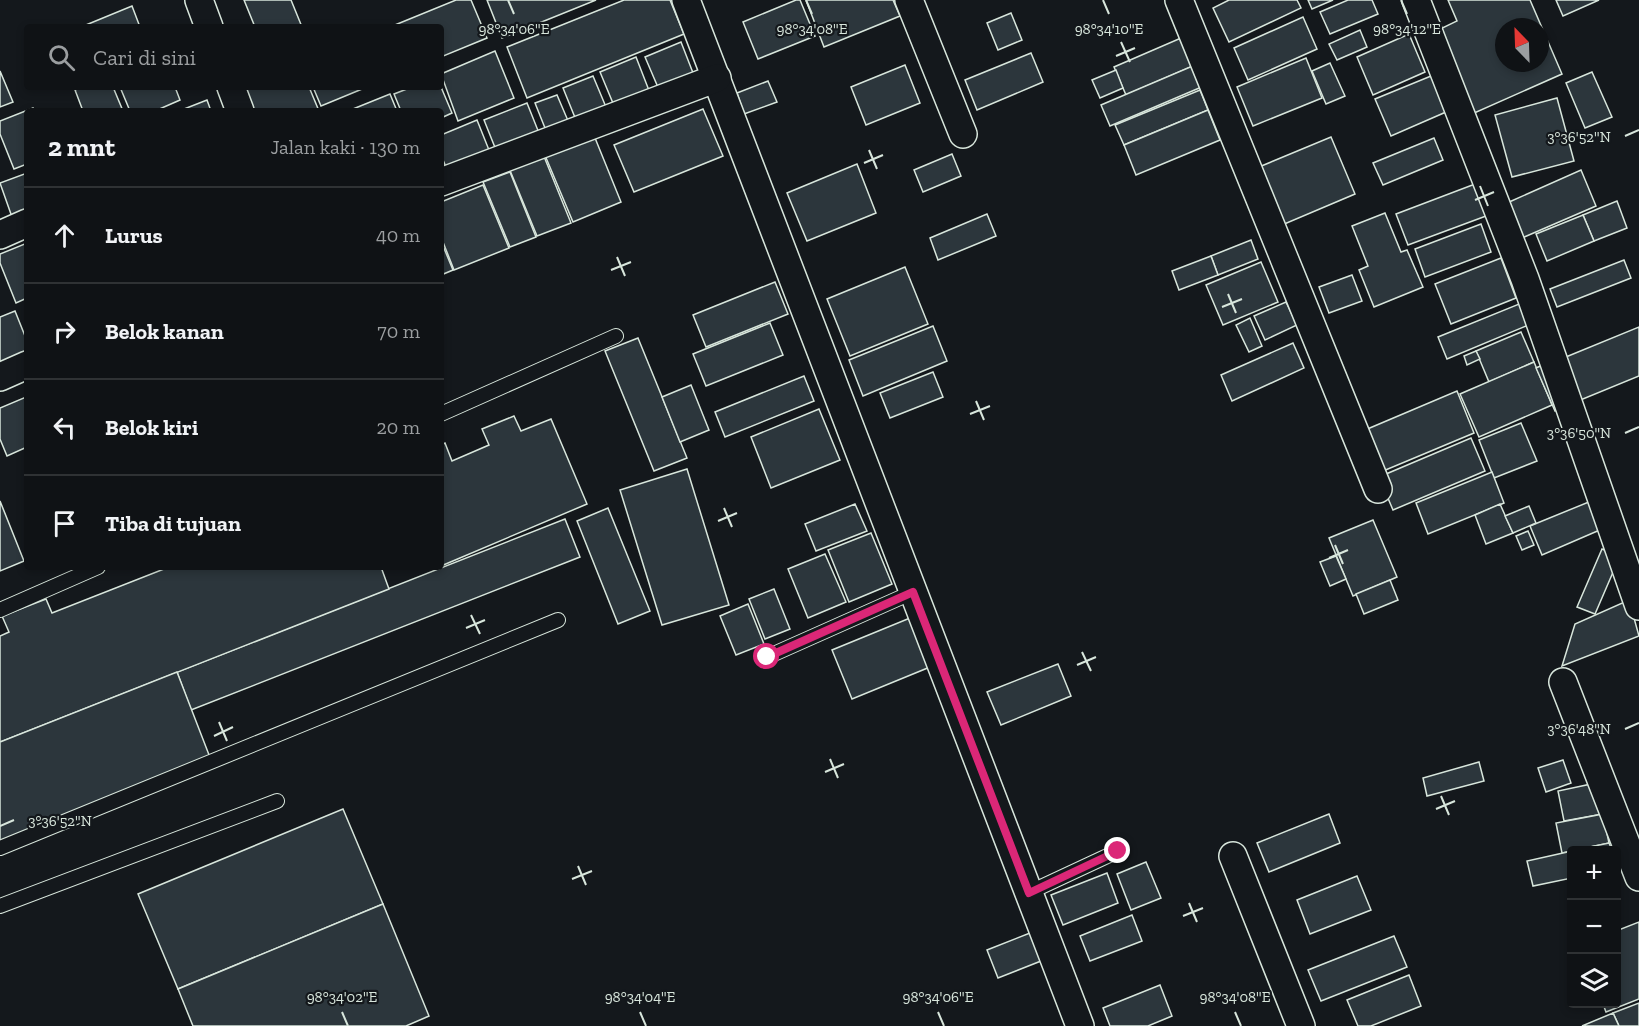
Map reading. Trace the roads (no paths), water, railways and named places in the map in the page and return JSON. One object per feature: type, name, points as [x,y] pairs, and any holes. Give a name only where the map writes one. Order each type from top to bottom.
[{"type":"street","points":[[199,0],[208,24]]},
{"type":"street","points":[[686,0],[1080,1026]]},
{"type":"street","points":[[909,0],[963,134]]},
{"type":"street","points":[[1179,0],[1377,489]]},
{"type":"street","points":[[1416,0],[1525,279],[1639,606]]},
{"type":"street","points":[[444,181],[717,78]]},
{"type":"street","points":[[232,90],[239,108]]},
{"type":"street","points":[[0,235],[24,225]]},
{"type":"street","points":[[0,377],[24,366]]},
{"type":"street","points":[[1563,682],[1639,877]]},
{"type":"street","points":[[1233,856],[1301,1026]]},
{"type":"lane","points":[[444,413],[616,336]]},
{"type":"lane","points":[[0,610],[91,570]]},
{"type":"lane","points":[[767,657],[913,592]]},
{"type":"lane","points":[[0,848],[558,620]]},
{"type":"lane","points":[[0,906],[277,801]]},
{"type":"lane","points":[[1029,893],[1118,851]]}]
